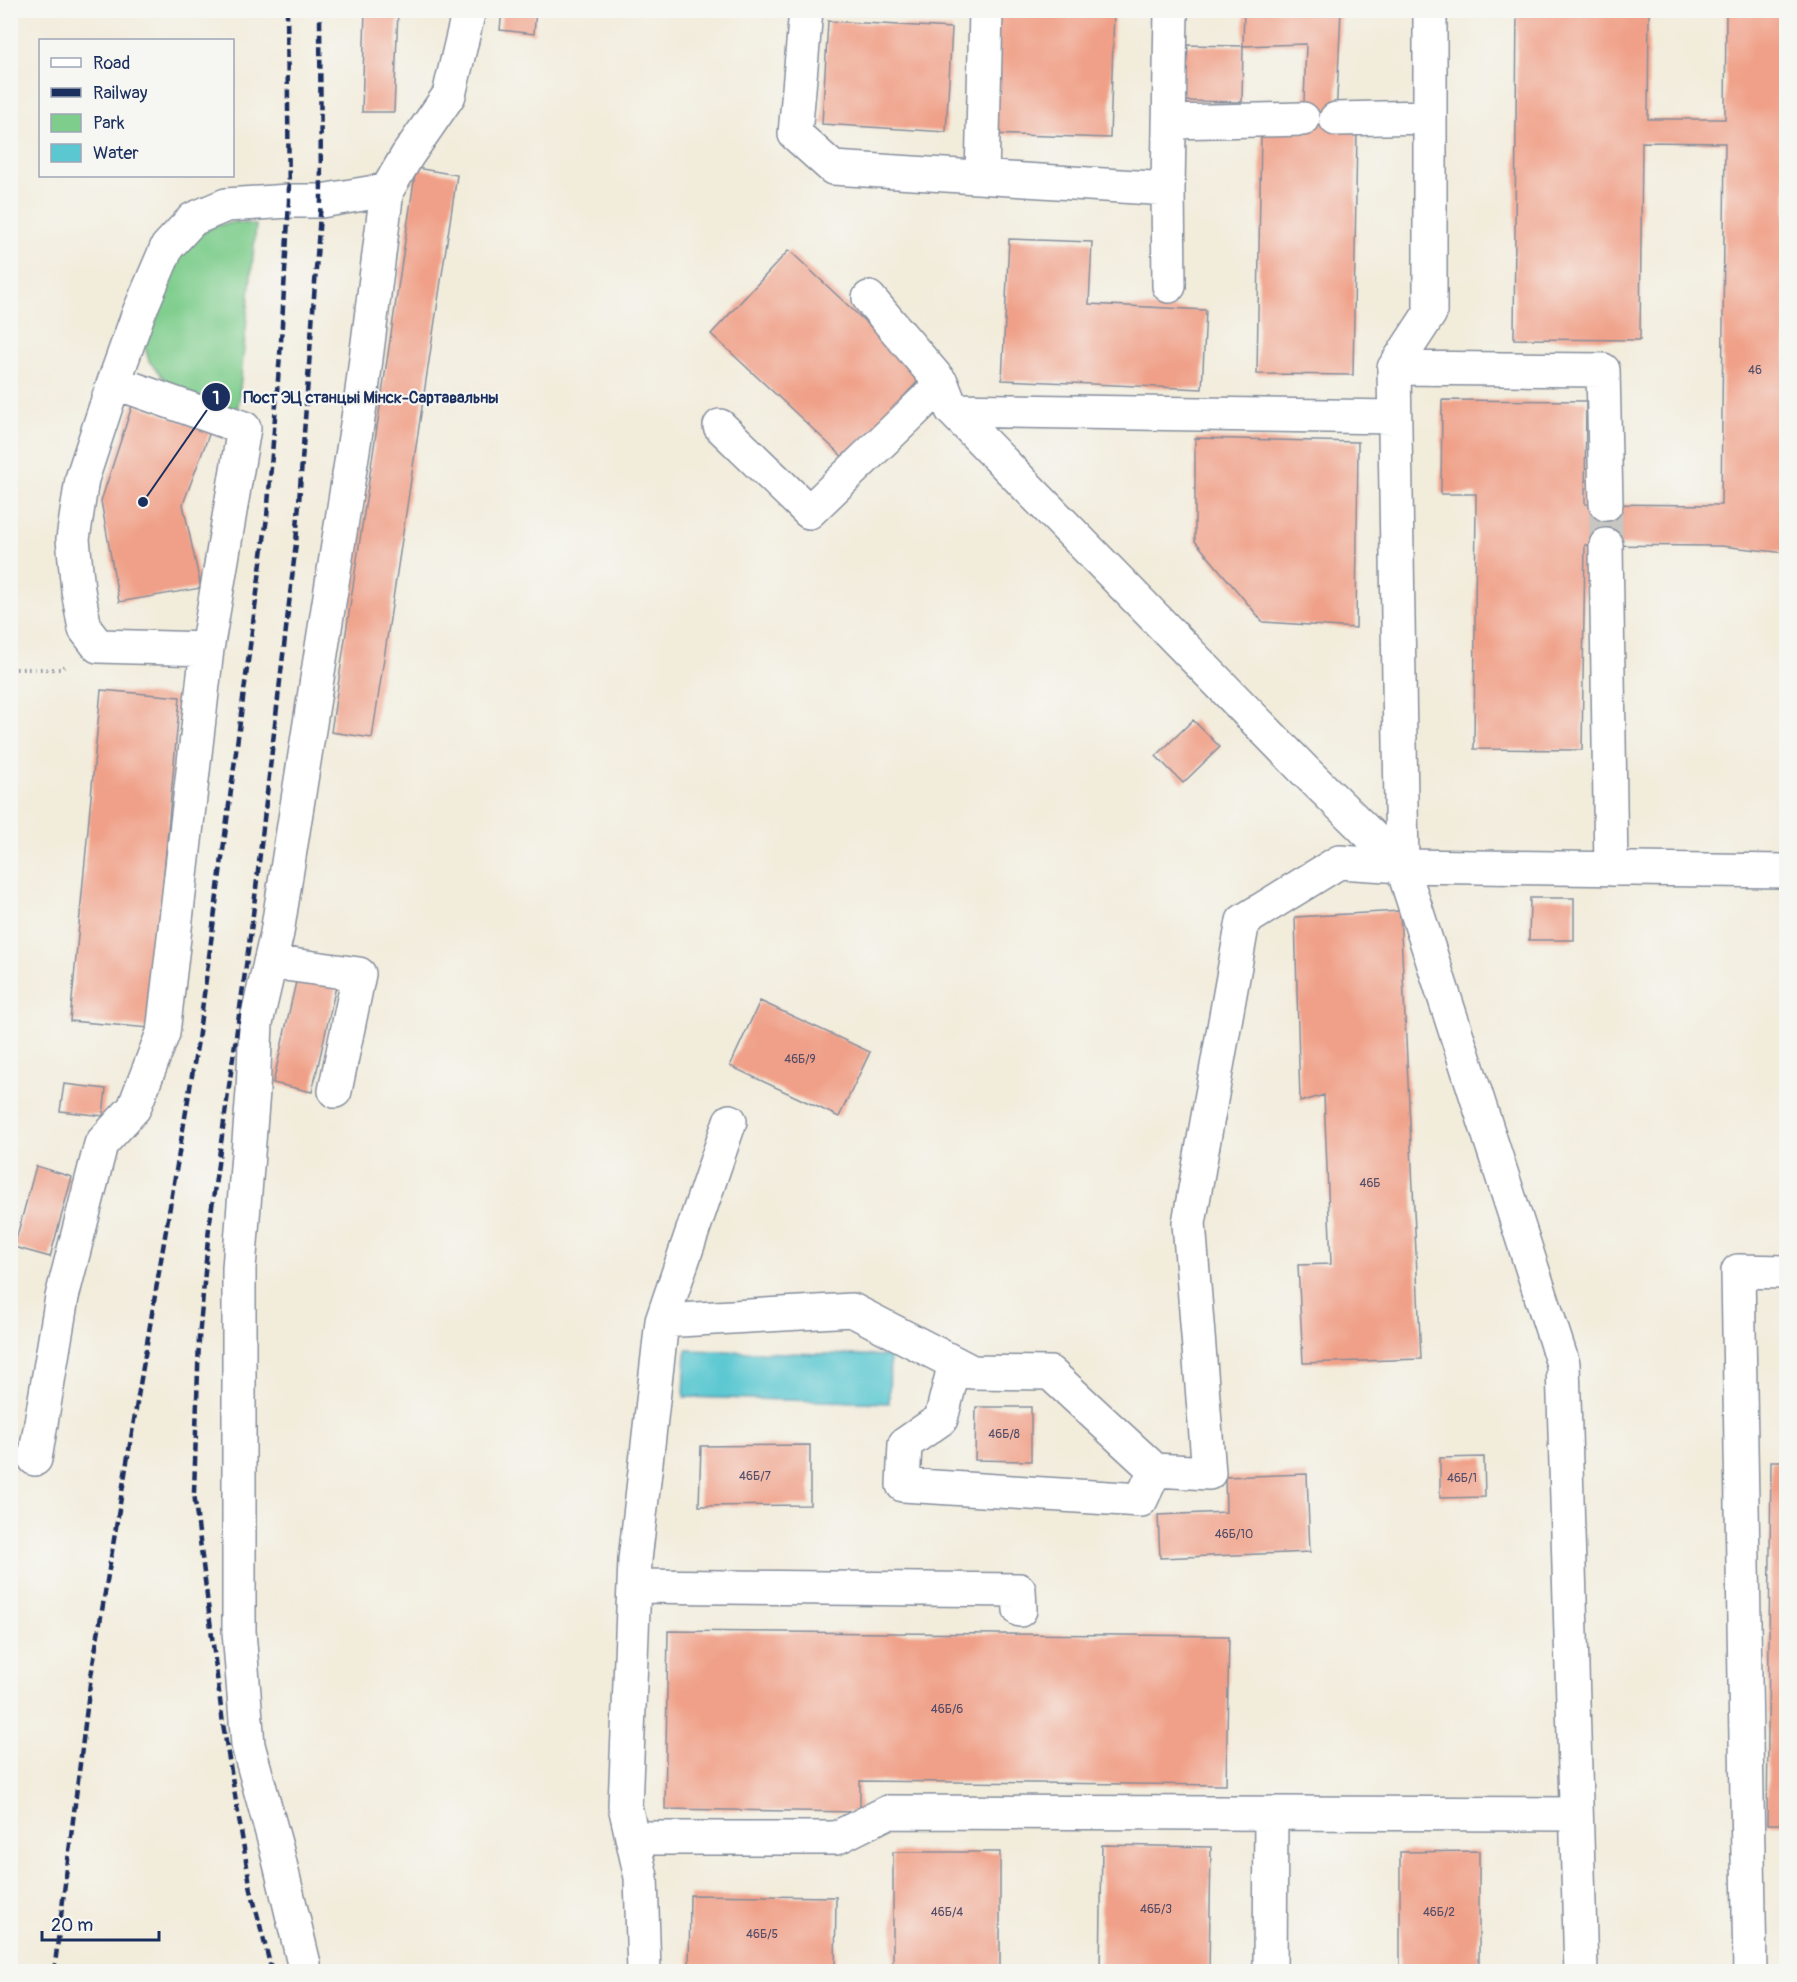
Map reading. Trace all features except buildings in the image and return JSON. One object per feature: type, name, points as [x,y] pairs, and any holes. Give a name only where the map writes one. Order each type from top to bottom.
[{"type":"lane","points":[[304,1964],[276,1847],[248,1745],[239,1631],[238,1268],[253,1091],[256,1023],[277,933],[361,399],[387,190],[407,156],[449,95],[469,10]]},
{"type":"lane","points":[[806,10],[795,134],[833,168],[1168,189]]},
{"type":"lane","points":[[982,177],[986,10]]},
{"type":"lane","points":[[1169,286],[1171,10]]},
{"type":"lane","points":[[1430,10],[1430,313],[1394,368],[1402,866],[1563,1364],[1581,1971]]},
{"type":"lane","points":[[1336,118],[1429,117]]},
{"type":"lane","points":[[1170,122],[1304,119]]},
{"type":"lane","points":[[207,649],[98,646],[85,629],[78,591],[73,539],[82,479],[138,315],[167,248],[193,219],[226,206],[321,201],[387,190]]},
{"type":"lane","points":[[869,298],[947,397],[1305,771],[1402,866]]},
{"type":"lane","points":[[1394,368],[1603,370],[1606,504]]},
{"type":"lane","points":[[35,1459],[62,1297],[100,1144],[134,1108],[163,1033],[207,649],[244,428],[114,382]]},
{"type":"lane","points":[[720,426],[809,512],[947,397],[1394,417]]},
{"type":"lane","points":[[1606,545],[1611,869]]},
{"type":"lane","points":[[662,1321],[852,1310],[972,1372],[1050,1373],[1155,1470],[1209,1473],[1189,1223],[1243,921],[1339,862],[1402,866],[1786,871]]},
{"type":"lane","points":[[270,962],[359,974],[335,1090]]},
{"type":"lane","points":[[644,1971],[641,1877],[625,1806],[635,1560],[662,1321],[730,1121]]},
{"type":"lane","points":[[1750,1971],[1738,1271],[1786,1272]]},
{"type":"lane","points":[[955,1363],[941,1419],[905,1443],[903,1485],[1141,1500],[1155,1470]]},
{"type":"lane","points":[[634,1586],[1019,1590],[1020,1610]]},
{"type":"lane","points":[[632,1838],[836,1838],[888,1812],[1576,1814]]},
{"type":"lane","points":[[1270,1971],[1271,1813]]},
{"type":"path","points":[[10,669],[61,669],[98,646]]},
{"type":"green space","points":[[236,222],[256,225],[238,408],[217,406],[167,382],[149,361],[141,333],[166,270],[193,239],[214,226]]},
{"type":"water","points":[[686,1350],[890,1356],[889,1403],[684,1397]]},
{"type":"tunnel","points":[[1606,504],[1606,545]]},
{"type":"railway","points":[[54,1972],[91,1676],[198,1040],[267,517],[281,342],[289,201],[287,10]]},
{"type":"railway","points":[[272,1972],[251,1890],[223,1724],[194,1493],[199,1338],[209,1228],[252,923],[296,543],[321,201],[320,10]]},
{"type":"place","name":"Пост ЭЦ станцыі Мінск-Сартавальны","points":[[143,502]]}]
